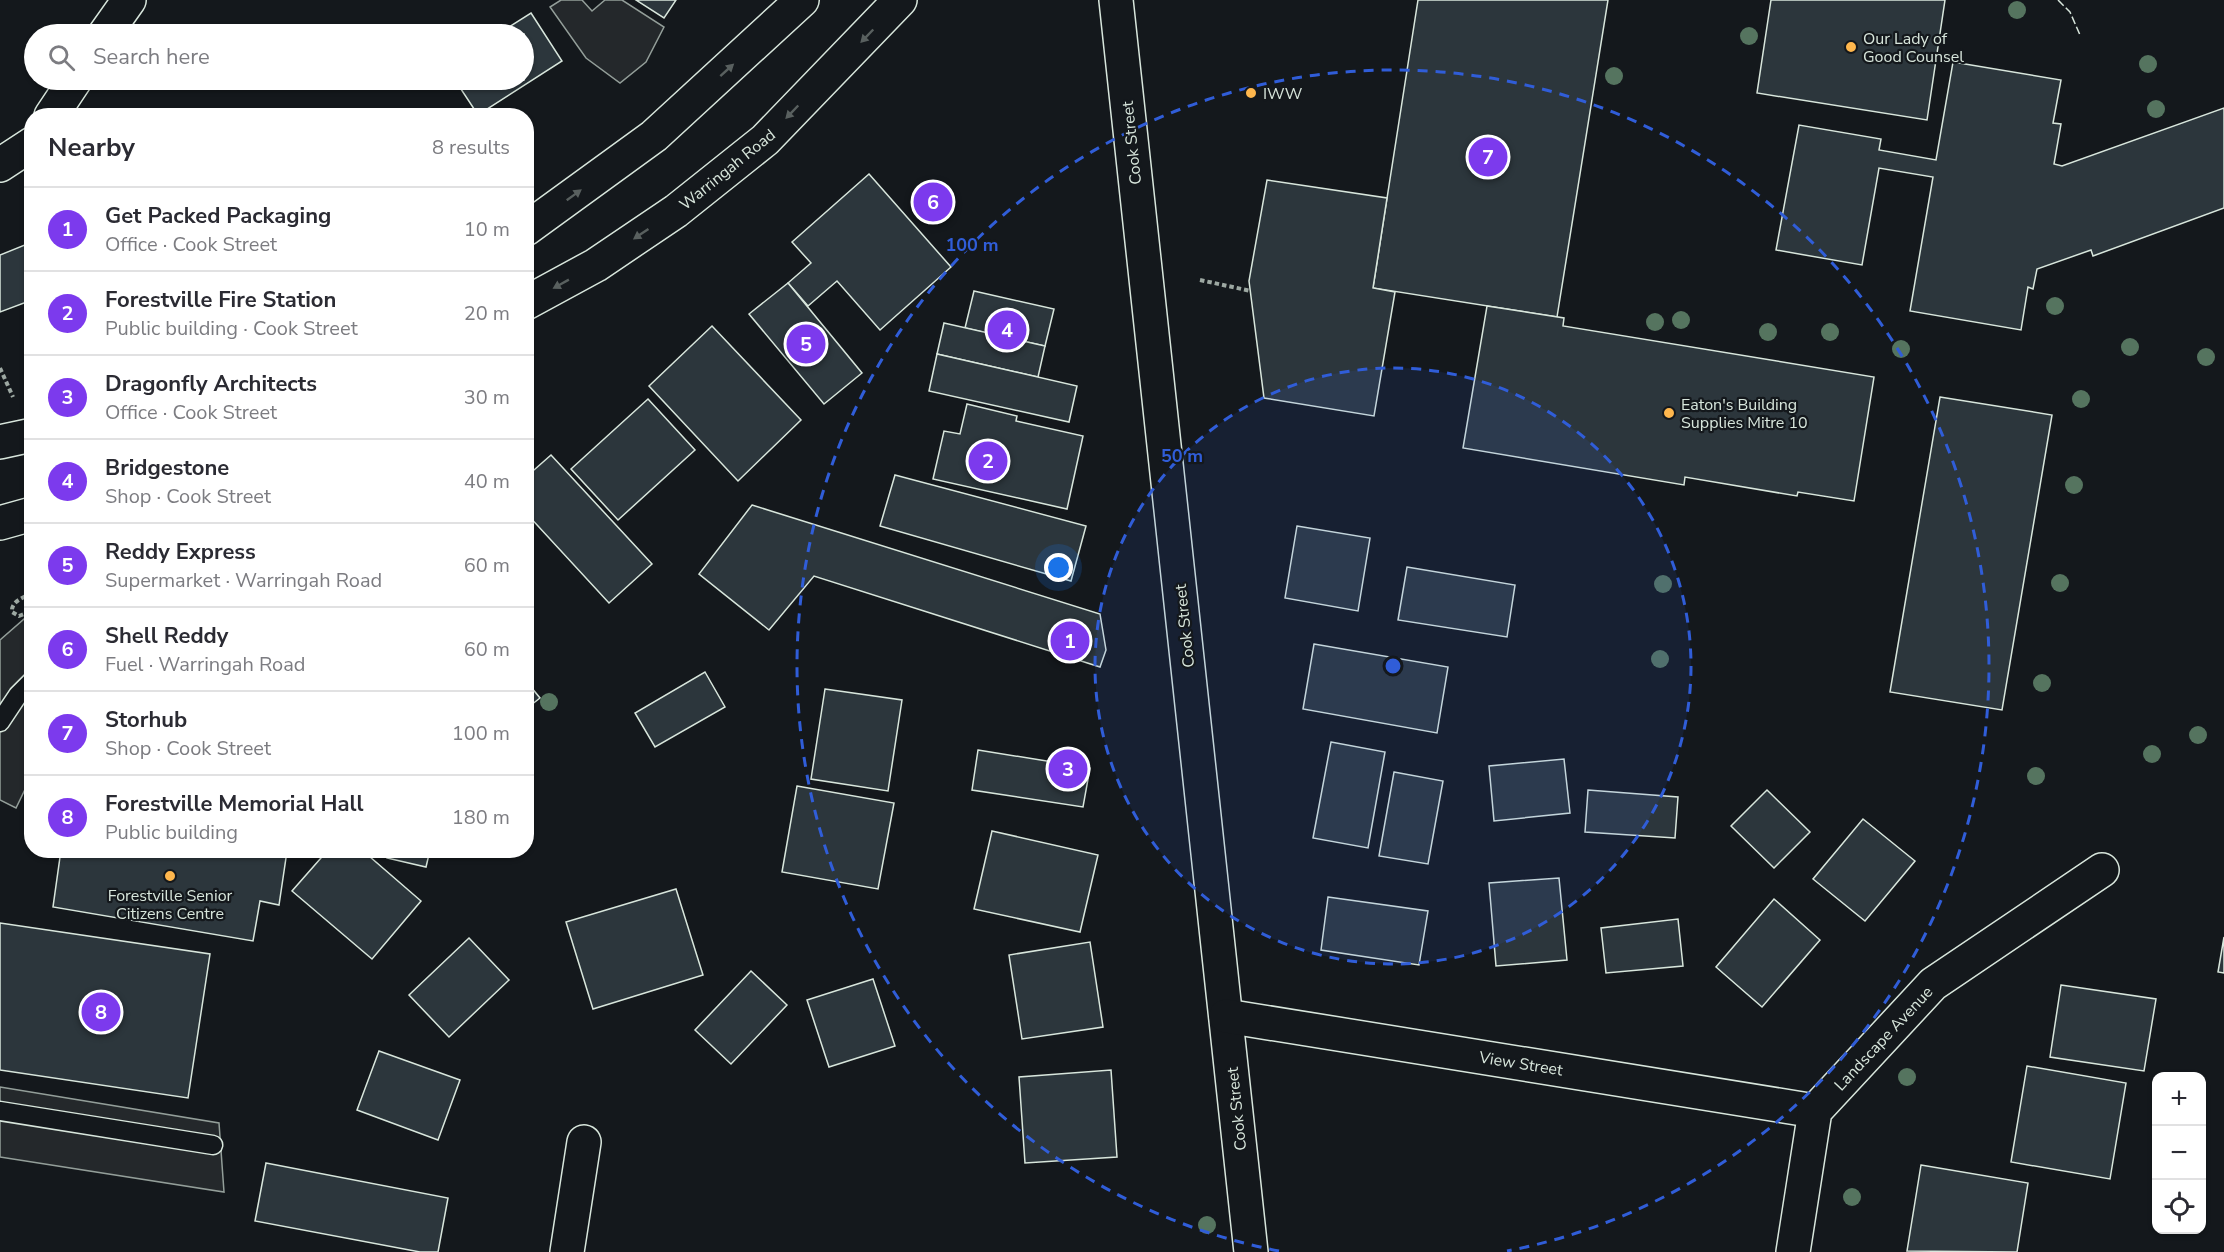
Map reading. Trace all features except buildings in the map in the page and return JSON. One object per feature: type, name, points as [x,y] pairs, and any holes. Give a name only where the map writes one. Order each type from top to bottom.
[{"type":"main road","points":[[112,24],[129,0]]},
{"type":"main road","points":[[534,223],[654,136],[802,0]]},
{"type":"main road","name":"Warringah Road","points":[[534,299],[596,265],[676,211],[765,140],[900,0]]},
{"type":"main road","name":"Cook Street","points":[[1116,0],[1251,1252]]},
{"type":"main road","points":[[56,108],[68,90]]},
{"type":"main road","points":[[0,165],[24,149]]},
{"type":"main road","points":[[0,442],[24,437]]},
{"type":"main road","points":[[0,523],[24,516]]},
{"type":"main road","name":"Landscape Avenue","points":[[1815,1111],[1933,984],[2103,870]]},
{"type":"main road","name":"View Street","points":[[1226,1016],[1815,1111]]},
{"type":"main road","points":[[1793,1252],[1815,1111]]},
{"type":"main road","points":[[567,1252],[584,1142]]},
{"type":"lane","points":[[0,722],[24,689]]},
{"type":"lane","points":[[0,1111],[213,1145]]},
{"type":"path","points":[[1200,280],[1251,291]]},
{"type":"path","points":[[0,368],[13,396]]},
{"type":"path","points":[[24,597],[13,603],[11,607],[12,612],[19,616],[24,614]]},
{"type":"shaded area","points":[[561,0],[582,0],[592,11],[605,0],[622,0],[664,27],[646,62],[620,83],[586,58],[550,7]]},
{"type":"shaded area","points":[[24,619],[24,791],[16,808],[0,800],[0,640]]},
{"type":"shaded area","points":[[0,1087],[219,1123],[224,1192],[0,1157]]},
{"type":"fence","points":[[2058,0],[2070,12],[2080,35]]},
{"type":"place","name":"Our Lady of Good Counsel","points":[[1851,47]]},
{"type":"place","name":"IWW","points":[[1251,93]]},
{"type":"place","name":"Storhub","points":[[1488,157]]},
{"type":"place","name":"Shell Reddy","points":[[933,202]]},
{"type":"place","name":"Bridgestone","points":[[1007,330]]},
{"type":"place","name":"Reddy Express","points":[[806,344]]},
{"type":"place","name":"Eaton's Building Supplies Mitre 10","points":[[1669,413]]},
{"type":"place","name":"Forestville Fire Station","points":[[988,461]]},
{"type":"place","name":"Get Packed Packaging","points":[[1070,641]]},
{"type":"place","name":"Dragonfly Architects","points":[[1068,769]]},
{"type":"place","name":"Forestville Senior Citizens Centre","points":[[170,876]]},
{"type":"place","name":"Forestville Memorial Hall","points":[[101,1012]]}]
